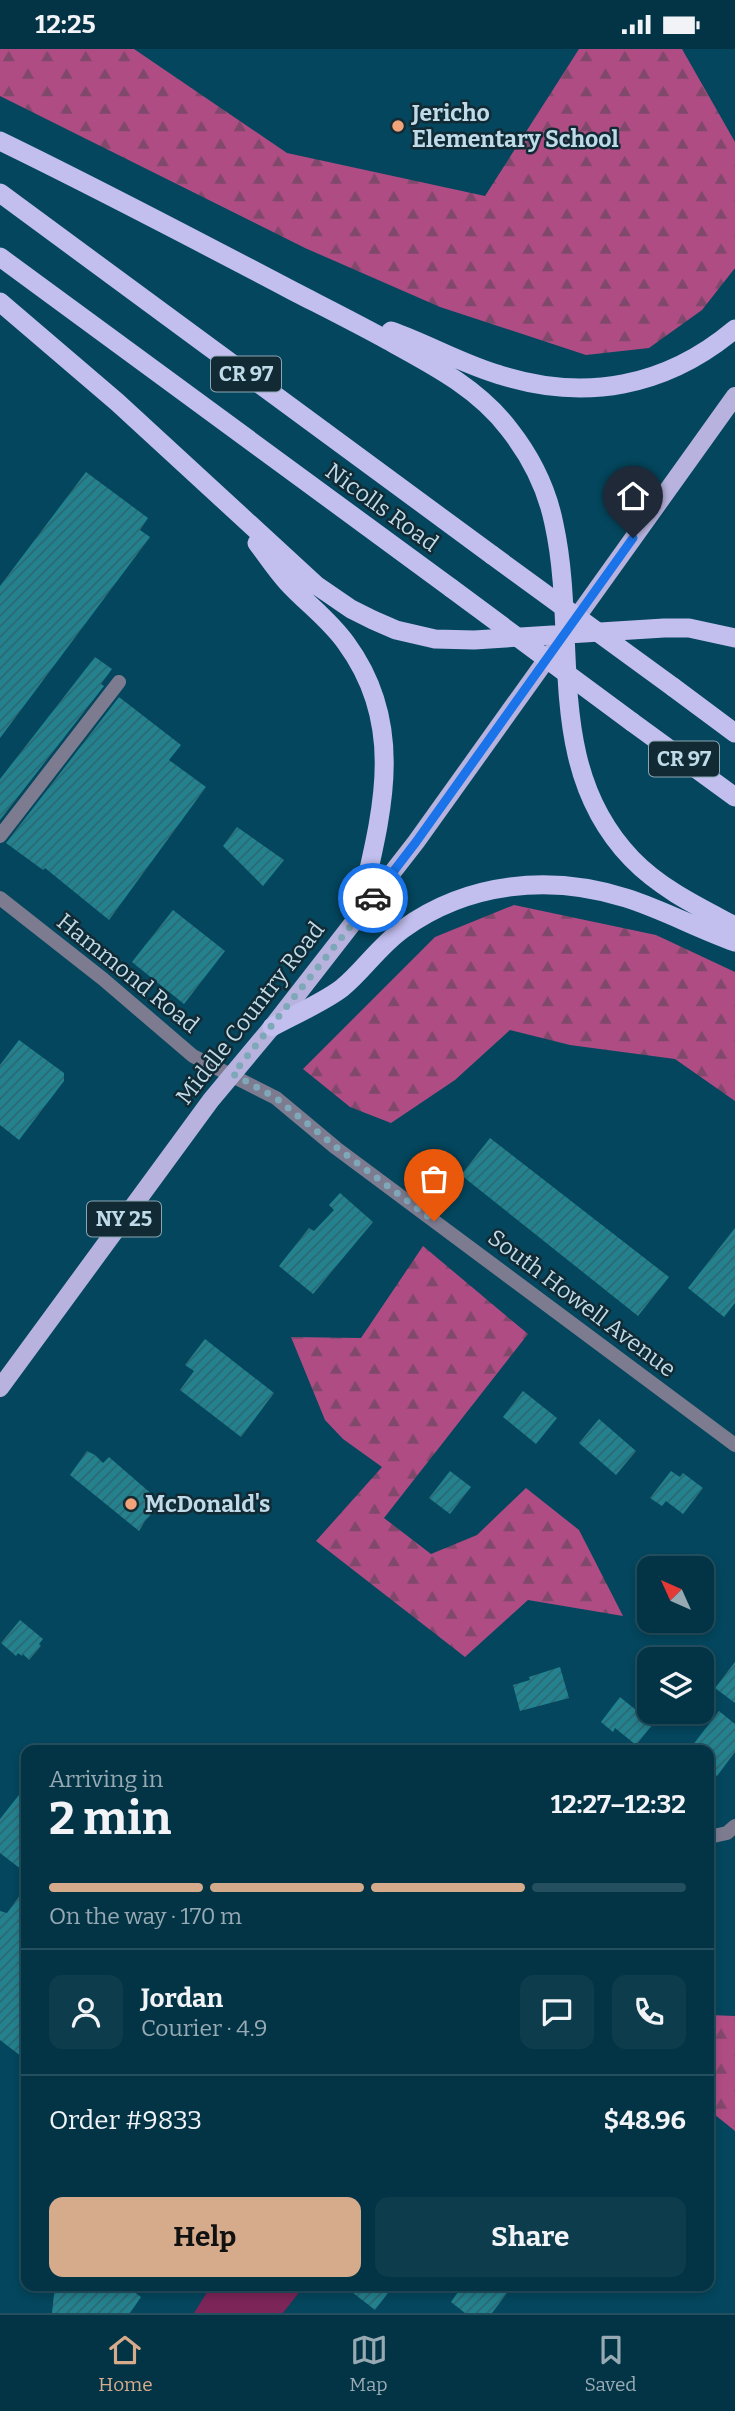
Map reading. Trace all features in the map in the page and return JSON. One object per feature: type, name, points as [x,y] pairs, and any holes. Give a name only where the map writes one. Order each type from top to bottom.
[{"type":"highway","points":[[0,141],[324,307],[458,381],[486,403],[509,427],[533,465],[549,504],[557,546],[573,744],[585,784],[601,818],[620,845],[648,874],[674,893],[735,926]]},
{"type":"highway","name":"Nicolls Road","points":[[0,193],[735,733]]},
{"type":"highway","name":"Nicolls Road","points":[[0,257],[735,797]]},
{"type":"highway","points":[[0,302],[117,402],[332,598],[362,615],[396,630],[455,641],[688,628],[735,638]]},
{"type":"highway","points":[[324,307],[419,341],[499,375],[526,383],[576,389],[625,384],[671,371],[705,352],[735,329]]},
{"type":"highway","points":[[225,501],[287,582],[347,643],[368,681],[376,703],[385,747],[386,769],[382,803],[358,917]]},
{"type":"highway","points":[[272,1027],[341,989],[384,945],[421,917],[463,897],[489,890],[539,884],[587,888],[629,898],[735,942]]},
{"type":"main road","name":"Middle Country Road","points":[[0,1388],[175,1149],[416,842],[735,395]]},
{"type":"street","points":[[0,836],[119,682]]},
{"type":"street","name":"Hammond Road","points":[[0,898],[103,979],[193,1056],[233,1074]]},
{"type":"street","name":"South Howell Avenue","points":[[233,1074],[284,1104],[347,1156],[735,1445]]},
{"type":"street","points":[[714,1836],[727,1833],[735,1826]]},
{"type":"green space","points":[[0,49],[134,49],[287,153],[485,196],[579,49],[682,49],[735,142],[735,268],[702,310],[649,348],[586,355],[440,307],[305,248],[0,96]]},
{"type":"green space","points":[[514,905],[656,935],[735,972],[735,1101],[675,1059],[570,1045],[510,1030],[455,1080],[391,1123],[350,1107],[303,1069],[435,937]]},
{"type":"green space","points":[[423,1246],[528,1334],[384,1518],[431,1554],[477,1535],[526,1488],[579,1530],[623,1616],[528,1600],[465,1657],[316,1541],[382,1467],[343,1439],[325,1420],[291,1337],[361,1338]]},
{"type":"green space","points":[[714,2015],[735,2016],[735,2131],[714,2114]]},
{"type":"shaded area","points":[[207,2291],[300,2291],[283,2313],[194,2313]]},
{"type":"building","points":[[86,472],[148,518],[140,530],[150,537],[0,738],[0,586]]},
{"type":"building","points":[[95,657],[112,669],[101,684],[104,686],[0,820],[0,779]]},
{"type":"building","points":[[119,697],[181,745],[169,760],[206,787],[109,920],[45,868],[43,870],[6,843]]},
{"type":"building","points":[[237,827],[284,860],[263,886],[223,846]]},
{"type":"building","points":[[173,910],[225,951],[184,1004],[132,962]]},
{"type":"building","points":[[19,1040],[64,1073],[64,1081],[19,1140],[0,1125],[0,1065]]},
{"type":"building","points":[[490,1138],[669,1277],[638,1316],[461,1175]]},
{"type":"building","points":[[340,1193],[373,1222],[313,1294],[279,1266],[309,1228],[314,1231],[334,1210],[329,1205]]},
{"type":"building","points":[[735,1228],[735,1303],[724,1317],[688,1288]]},
{"type":"building","points":[[205,1339],[274,1393],[241,1437],[180,1390],[194,1371],[185,1365]]},
{"type":"building","points":[[523,1391],[557,1418],[536,1444],[503,1417]]},
{"type":"building","points":[[599,1419],[636,1451],[616,1475],[579,1443]]},
{"type":"building","points":[[87,1451],[103,1463],[109,1457],[162,1503],[139,1531],[70,1475]]},
{"type":"building","points":[[450,1471],[471,1487],[450,1514],[429,1498]]},
{"type":"building","points":[[671,1471],[680,1477],[683,1473],[703,1488],[683,1514],[666,1501],[662,1506],[650,1498]]},
{"type":"building","points":[[20,1620],[43,1639],[39,1644],[41,1646],[29,1660],[23,1654],[22,1656],[18,1653],[16,1656],[1,1643]]},
{"type":"building","points":[[735,1662],[735,1703],[715,1688]]},
{"type":"building","points":[[560,1667],[569,1698],[520,1711],[513,1685]]},
{"type":"building","points":[[620,1697],[637,1711],[637,1724],[653,1724],[636,1745],[615,1728],[613,1732],[601,1722]]},
{"type":"building","points":[[719,1711],[735,1724],[735,1752],[717,1776],[714,1774],[714,1745],[693,1745],[709,1724],[714,1724],[714,1718]]},
{"type":"building","points":[[21,1792],[21,1869],[0,1853],[0,1819]]},
{"type":"building","points":[[21,1894],[21,2056],[0,2040],[0,1911],[7,1913]]},
{"type":"building","points":[[54,2291],[133,2291],[141,2297],[130,2313],[52,2313]]},
{"type":"building","points":[[351,2291],[389,2291],[375,2310]]},
{"type":"building","points":[[459,2291],[508,2291],[492,2313],[465,2313],[451,2302]]},
{"type":"way so far","points":[[373,898],[233,1074],[276,1098],[434,1221]]},
{"type":"place","name":"Jericho Elementary School","points":[[398,126]]},
{"type":"place","name":"McDonald's","points":[[131,1504]]},
{"type":"route","points":[[373,898],[513,708],[633,538]]}]
